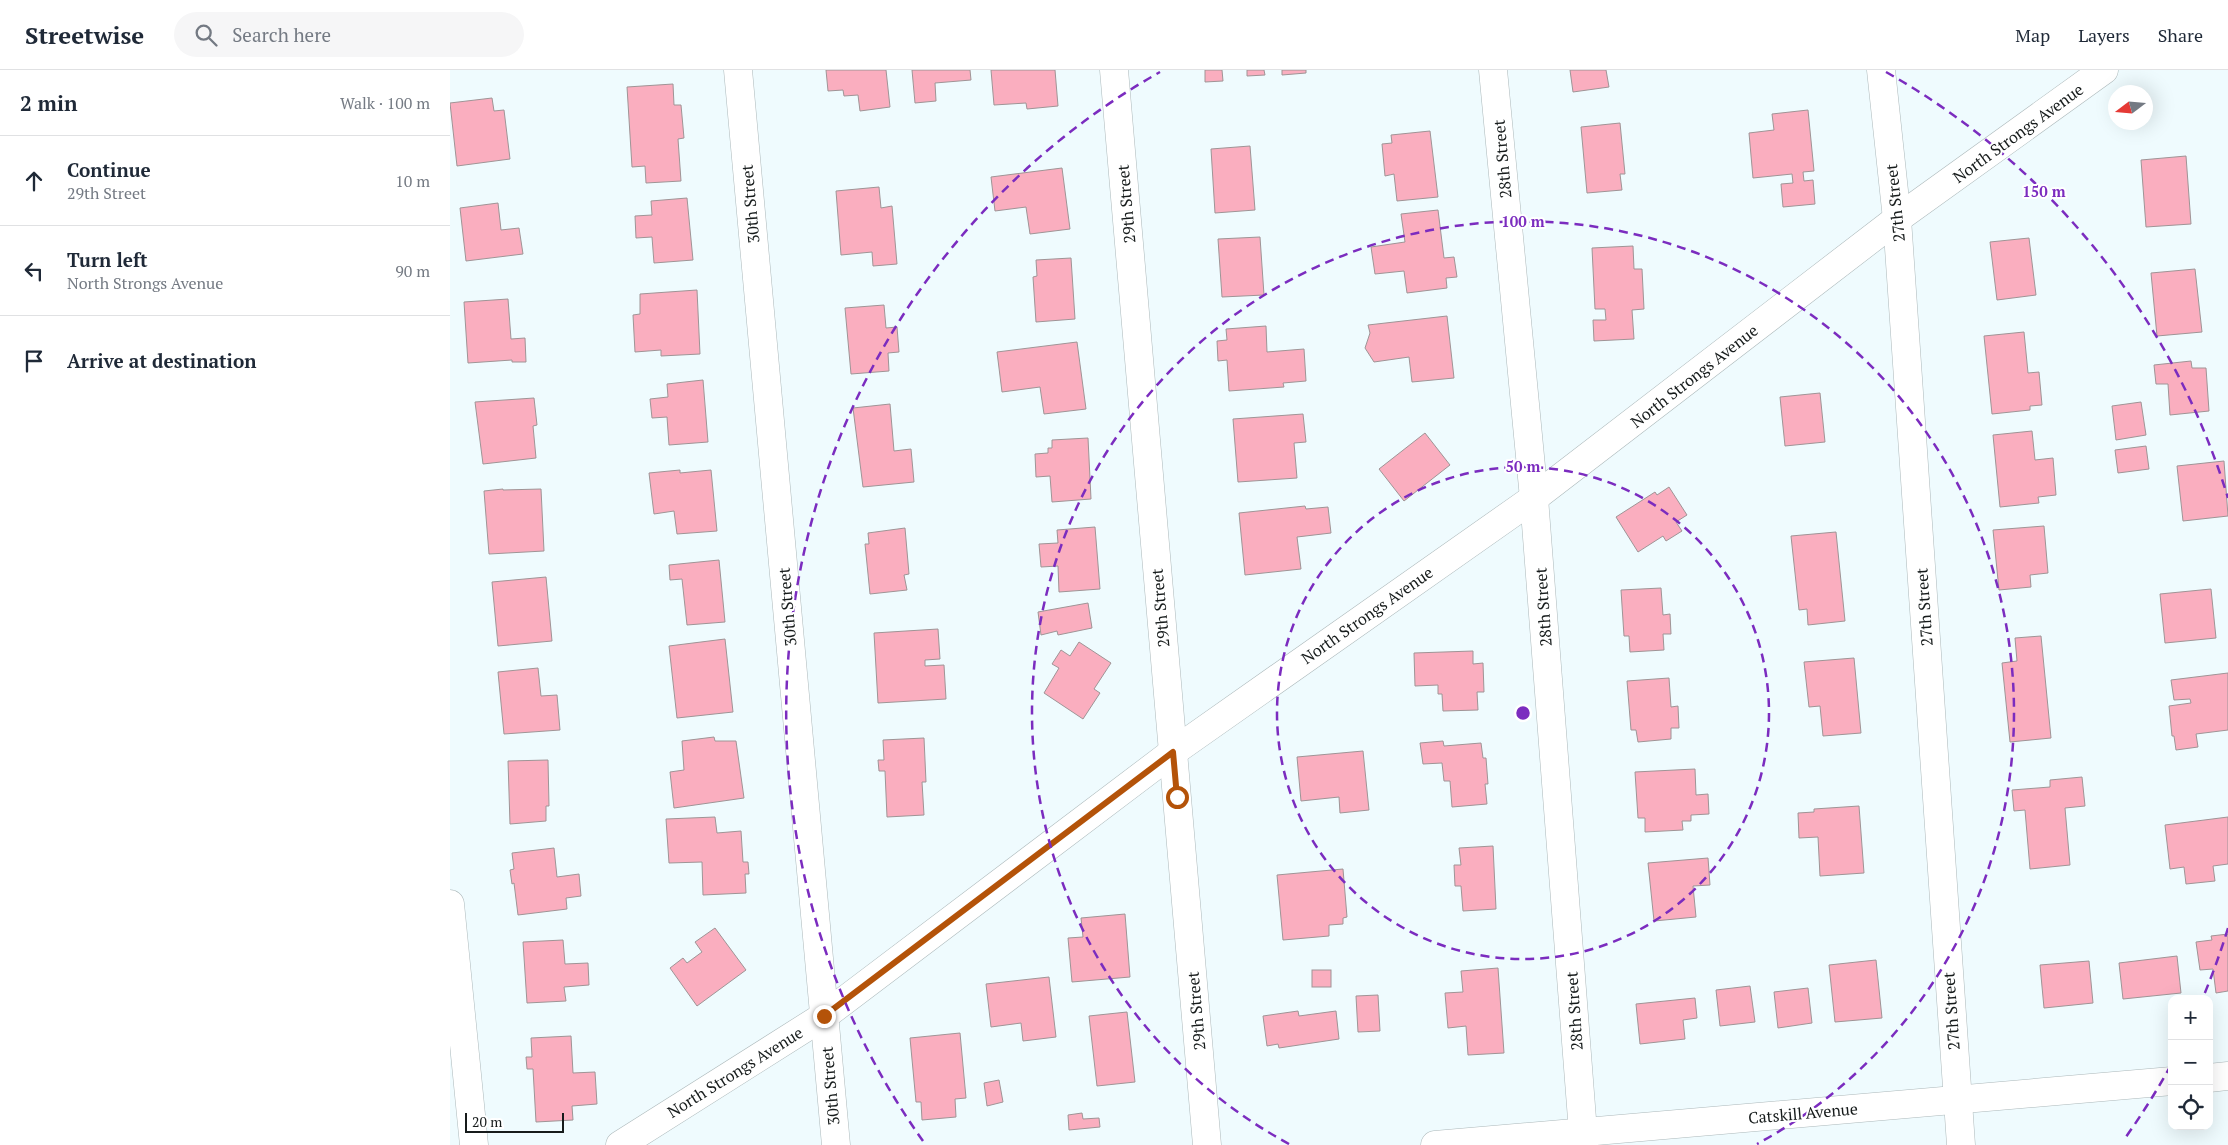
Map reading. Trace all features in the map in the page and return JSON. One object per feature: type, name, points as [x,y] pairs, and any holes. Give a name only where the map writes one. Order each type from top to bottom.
[{"type":"street","name":"30th Street","points":[[738,70],[836,1145]]},
{"type":"street","name":"29th Street","points":[[1114,70],[1207,1145]]},
{"type":"street","name":"28th Street","points":[[1493,70],[1534,498],[1584,1139]]},
{"type":"street","name":"27th Street","points":[[1881,70],[1898,219],[1961,1145]]},
{"type":"street","name":"North Strongs Avenue","points":[[620,1145],[824,1016],[1173,752],[1534,498],[1898,219],[2104,70]]},
{"type":"street","points":[[450,904],[474,1145]]},
{"type":"street","points":[[2213,1078],[2228,1076]]},
{"type":"street","name":"Catskill Avenue","points":[[1435,1145],[1584,1139],[1957,1100],[2168,1081]]},
{"type":"building","points":[[826,70],[886,70],[890,107],[860,111],[858,95],[844,96],[843,90],[828,91]]},
{"type":"building","points":[[912,70],[970,70],[971,80],[935,83],[936,101],[915,103]]},
{"type":"building","points":[[991,70],[1055,70],[1058,106],[1027,109],[1026,103],[994,105]]},
{"type":"building","points":[[1205,70],[1222,70],[1223,81],[1205,82]]},
{"type":"building","points":[[1247,70],[1264,70],[1265,75],[1247,76]]},
{"type":"building","points":[[1282,70],[1306,70],[1306,73],[1282,75]]},
{"type":"building","points":[[1570,70],[1606,70],[1609,87],[1573,92]]},
{"type":"building","points":[[673,84],[674,105],[681,105],[684,138],[678,139],[681,181],[646,183],[645,166],[632,167],[627,87]]},
{"type":"building","points":[[492,98],[494,111],[504,110],[510,159],[457,166],[450,103]]},
{"type":"building","points":[[1808,110],[1814,171],[1803,172],[1804,181],[1813,180],[1815,204],[1783,207],[1781,184],[1793,183],[1792,174],[1753,178],[1749,133],[1774,130],[1772,114]]},
{"type":"building","points":[[1620,123],[1625,174],[1620,174],[1622,190],[1587,193],[1581,127]]},
{"type":"building","points":[[1430,131],[1438,197],[1397,201],[1394,174],[1385,176],[1382,144],[1392,143],[1391,135]]},
{"type":"building","points":[[1250,146],[1255,210],[1215,213],[1211,149]]},
{"type":"building","points":[[2186,156],[2191,224],[2146,227],[2141,160]]},
{"type":"building","points":[[1062,168],[1070,229],[1030,234],[1026,207],[995,211],[991,177]]},
{"type":"building","points":[[879,187],[881,208],[892,206],[897,264],[873,266],[872,252],[841,255],[836,191]]},
{"type":"building","points":[[687,198],[693,260],[654,263],[652,237],[636,238],[635,216],[652,215],[651,201]]},
{"type":"building","points":[[498,203],[501,230],[519,228],[523,254],[466,261],[460,208]]},
{"type":"building","points":[[1438,210],[1444,258],[1454,257],[1457,277],[1446,278],[1447,288],[1407,293],[1404,271],[1375,274],[1371,247],[1405,242],[1401,214]]},
{"type":"building","points":[[1260,237],[1264,295],[1222,297],[1218,239]]},
{"type":"building","points":[[2029,238],[2036,295],[1997,300],[1990,242]]},
{"type":"building","points":[[1633,246],[1634,269],[1642,269],[1644,309],[1632,310],[1634,339],[1594,341],[1593,320],[1606,320],[1605,309],[1595,309],[1592,248]]},
{"type":"building","points":[[1071,258],[1075,319],[1036,322],[1033,277],[1037,276],[1036,260]]},
{"type":"building","points":[[2195,269],[2202,332],[2157,336],[2151,273]]},
{"type":"building","points":[[697,290],[700,354],[661,356],[661,350],[635,352],[633,315],[640,314],[640,294]]},
{"type":"building","points":[[508,299],[511,339],[525,338],[526,362],[512,362],[512,360],[468,363],[464,302]]},
{"type":"building","points":[[884,305],[886,328],[897,327],[899,352],[888,353],[889,371],[851,374],[845,308]]},
{"type":"building","points":[[1447,316],[1454,378],[1412,382],[1409,357],[1374,362],[1365,348],[1370,333],[1368,325]]},
{"type":"building","points":[[1266,326],[1267,352],[1304,349],[1306,381],[1283,383],[1284,387],[1229,391],[1227,360],[1218,361],[1217,341],[1227,340],[1226,329]]},
{"type":"building","points":[[2024,332],[2028,373],[2039,372],[2042,405],[2030,406],[2030,410],[1992,414],[1984,336]]},
{"type":"building","points":[[1077,342],[1086,409],[1044,414],[1040,387],[1002,392],[997,352]]},
{"type":"building","points":[[2191,361],[2192,368],[2206,368],[2209,411],[2170,415],[2168,384],[2156,384],[2154,365]]},
{"type":"building","points":[[703,380],[708,442],[669,445],[667,417],[652,418],[650,399],[668,397],[667,384]]},
{"type":"building","points":[[1820,393],[1825,442],[1785,446],[1780,397]]},
{"type":"building","points":[[534,398],[537,425],[533,426],[536,458],[483,464],[475,402]]},
{"type":"building","points":[[2141,402],[2146,435],[2116,440],[2112,406]]},
{"type":"building","points":[[890,404],[894,451],[911,449],[914,482],[863,487],[853,408]]},
{"type":"building","points":[[1303,414],[1306,442],[1294,443],[1297,478],[1238,482],[1233,419]]},
{"type":"building","points":[[2032,431],[2035,460],[2053,458],[2056,495],[2038,497],[2039,503],[2000,507],[1993,435]]},
{"type":"building","points":[[1425,433],[1450,465],[1404,501],[1379,469]]},
{"type":"building","points":[[1088,438],[1091,499],[1052,502],[1050,476],[1036,477],[1035,454],[1048,453],[1048,448],[1052,448],[1052,440]]},
{"type":"building","points":[[2146,446],[2149,469],[2118,473],[2115,450]]},
{"type":"building","points":[[2224,461],[2228,516],[2183,521],[2177,466]]},
{"type":"building","points":[[680,470],[680,473],[711,470],[717,531],[677,534],[674,511],[654,514],[649,473]]},
{"type":"building","points":[[1669,487],[1687,515],[1676,522],[1682,531],[1666,541],[1663,536],[1638,552],[1616,517],[1655,492],[1657,495]]},
{"type":"building","points":[[541,489],[544,551],[489,554],[484,491]]},
{"type":"building","points":[[1305,506],[1306,509],[1328,507],[1331,533],[1297,537],[1301,569],[1245,575],[1239,513]]},
{"type":"building","points":[[2044,526],[2048,573],[2030,575],[2031,587],[1999,590],[1993,530]]},
{"type":"building","points":[[1095,527],[1100,589],[1059,592],[1058,566],[1041,567],[1039,544],[1058,543],[1057,530]]},
{"type":"building","points":[[905,528],[909,574],[904,575],[907,590],[870,594],[865,544],[869,544],[868,533]]},
{"type":"building","points":[[1836,532],[1845,621],[1808,625],[1807,609],[1799,610],[1791,536]]},
{"type":"building","points":[[719,560],[725,622],[687,625],[682,579],[670,580],[669,565]]},
{"type":"building","points":[[546,577],[552,641],[498,646],[492,582]]},
{"type":"building","points":[[1661,588],[1663,615],[1670,614],[1671,634],[1663,634],[1664,650],[1630,652],[1629,636],[1624,636],[1621,590]]},
{"type":"building","points":[[2211,589],[2216,638],[2165,643],[2160,594]]},
{"type":"building","points":[[1088,603],[1092,628],[1058,635],[1057,631],[1041,635],[1038,612]]},
{"type":"building","points":[[938,629],[940,659],[925,660],[925,666],[944,665],[946,699],[878,703],[874,633]]},
{"type":"building","points":[[2041,636],[2051,738],[2010,742],[2002,663],[2017,661],[2015,638]]},
{"type":"building","points":[[725,639],[733,712],[677,718],[669,646]]},
{"type":"building","points":[[1079,642],[1111,663],[1094,689],[1100,693],[1083,719],[1044,693],[1059,668],[1052,664],[1061,650],[1070,656]]},
{"type":"building","points":[[1473,651],[1473,664],[1483,663],[1484,692],[1477,692],[1478,710],[1443,711],[1442,694],[1438,694],[1438,685],[1415,686],[1414,653]]},
{"type":"building","points":[[1854,658],[1861,733],[1823,736],[1820,706],[1809,707],[1804,662]]},
{"type":"building","points":[[538,668],[541,696],[557,695],[560,730],[504,734],[498,672]]},
{"type":"building","points":[[2228,673],[2228,730],[2196,734],[2198,747],[2176,750],[2174,736],[2172,736],[2169,706],[2191,703],[2190,699],[2174,700],[2171,680]]},
{"type":"building","points":[[1669,678],[1671,707],[1678,706],[1679,728],[1671,728],[1671,739],[1638,742],[1636,730],[1631,730],[1627,681]]},
{"type":"building","points":[[714,737],[715,741],[736,741],[744,798],[674,808],[670,772],[684,770],[682,741]]},
{"type":"building","points":[[924,738],[926,782],[922,782],[924,815],[887,817],[885,771],[879,771],[878,760],[884,760],[883,740]]},
{"type":"building","points":[[1443,741],[1444,746],[1481,743],[1483,758],[1486,758],[1488,784],[1485,784],[1487,804],[1452,807],[1450,781],[1444,781],[1442,763],[1423,764],[1420,743]]},
{"type":"building","points":[[1363,751],[1369,810],[1340,813],[1339,797],[1301,801],[1297,757]]},
{"type":"building","points":[[548,760],[549,806],[546,806],[546,821],[510,824],[508,761]]},
{"type":"building","points":[[1695,769],[1696,795],[1708,794],[1709,814],[1691,815],[1691,821],[1682,821],[1683,830],[1645,832],[1645,818],[1638,818],[1635,772]]},
{"type":"building","points":[[2082,777],[2085,806],[2065,808],[2070,865],[2030,869],[2025,810],[2014,811],[2012,790],[2050,787],[2050,780]]},
{"type":"building","points":[[1859,806],[1864,873],[1820,876],[1818,837],[1799,838],[1798,813],[1814,812],[1814,809]]},
{"type":"building","points":[[715,817],[717,833],[741,831],[743,862],[748,862],[749,874],[745,874],[746,893],[703,895],[702,862],[669,863],[666,819]]},
{"type":"building","points":[[2228,817],[2228,864],[2213,866],[2215,881],[2186,884],[2184,867],[2170,869],[2165,825]]},
{"type":"building","points":[[1493,846],[1496,909],[1463,911],[1461,886],[1455,886],[1454,865],[1461,865],[1459,848]]},
{"type":"building","points":[[554,848],[557,877],[579,874],[581,896],[566,898],[567,909],[518,915],[514,883],[512,884],[510,870],[514,869],[512,853]]},
{"type":"building","points":[[1708,858],[1710,885],[1693,886],[1696,917],[1654,921],[1648,863]]},
{"type":"building","points":[[1343,869],[1347,917],[1343,918],[1343,924],[1329,925],[1329,936],[1283,940],[1277,875]]},
{"type":"building","points":[[1125,914],[1130,977],[1072,982],[1068,938],[1083,937],[1081,918]]},
{"type":"building","points":[[715,928],[746,970],[697,1006],[670,968],[683,958],[687,963],[702,952],[695,942]]},
{"type":"building","points":[[2228,934],[2228,991],[2216,993],[2213,969],[2200,970],[2196,942],[2212,940],[2211,936]]},
{"type":"building","points":[[563,940],[565,964],[588,963],[589,985],[564,987],[566,1001],[527,1003],[523,942]]},
{"type":"building","points":[[2177,956],[2181,993],[2123,999],[2119,963]]},
{"type":"building","points":[[1876,960],[1882,1018],[1835,1022],[1829,965]]},
{"type":"building","points":[[2089,961],[2093,1003],[2044,1008],[2040,965]]},
{"type":"building","points":[[1498,968],[1504,1053],[1468,1055],[1466,1026],[1448,1028],[1445,993],[1463,992],[1461,971]]},
{"type":"building","points":[[1312,970],[1331,970],[1331,987],[1312,987]]},
{"type":"building","points":[[1049,977],[1056,1037],[1023,1041],[1021,1023],[991,1027],[986,984]]},
{"type":"building","points":[[1750,986],[1755,1022],[1720,1026],[1716,990]]},
{"type":"building","points":[[1808,988],[1812,1023],[1778,1028],[1774,992]]},
{"type":"building","points":[[1378,995],[1380,1031],[1358,1032],[1356,996]]},
{"type":"building","points":[[1695,998],[1697,1018],[1683,1020],[1685,1039],[1640,1044],[1636,1004]]},
{"type":"building","points":[[1298,1011],[1299,1016],[1336,1011],[1339,1039],[1279,1048],[1278,1044],[1267,1046],[1263,1016]]},
{"type":"building","points":[[1127,1012],[1135,1082],[1097,1086],[1089,1016]]},
{"type":"building","points":[[960,1033],[966,1098],[955,1099],[956,1117],[922,1120],[921,1102],[916,1102],[910,1038]]},
{"type":"building","points":[[571,1036],[573,1073],[595,1072],[597,1104],[572,1106],[573,1120],[536,1122],[533,1069],[527,1069],[526,1057],[532,1057],[531,1038]]},
{"type":"building","points":[[999,1080],[1003,1102],[987,1106],[984,1083]]},
{"type":"building","points":[[1082,1113],[1083,1119],[1099,1118],[1100,1127],[1069,1130],[1068,1115]]},
{"type":"route","points":[[824,1016],[1173,752],[1177,797]]}]
